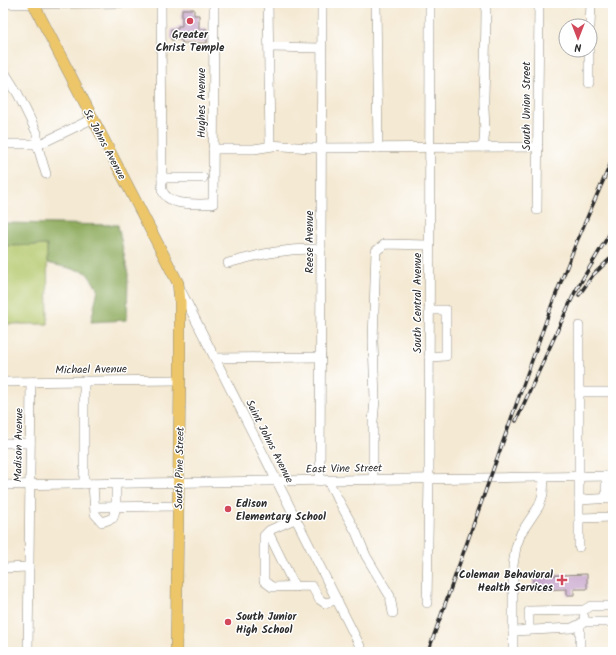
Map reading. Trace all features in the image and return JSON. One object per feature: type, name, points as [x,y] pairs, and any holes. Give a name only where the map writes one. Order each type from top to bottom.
[{"type":"main road","name":"St Johns Avenue","points":[[33,3],[178,284]]},
{"type":"main road","name":"South Pine Street","points":[[176,652],[180,380],[180,302],[178,284]]},
{"type":"street","points":[[3,4],[120,3]]},
{"type":"street","points":[[161,3],[162,178],[203,178]]},
{"type":"street","name":"Hughes Avenue","points":[[162,178],[162,190],[168,200],[175,202],[213,204],[214,3]]},
{"type":"street","points":[[268,3],[269,142],[273,146]]},
{"type":"street","name":"Reese Avenue","points":[[322,3],[321,357],[324,481]]},
{"type":"street","points":[[376,3],[378,148]]},
{"type":"street","name":"South Central Avenue","points":[[427,603],[429,479],[430,3]]},
{"type":"street","points":[[483,147],[485,138],[484,97],[486,60],[486,3]]},
{"type":"street","name":"South Union Street","points":[[537,210],[539,3]]},
{"type":"street","points":[[590,18],[591,3]]},
{"type":"street","points":[[269,47],[322,48]]},
{"type":"street","points":[[589,58],[589,83]]},
{"type":"street","points":[[3,70],[18,94],[38,133],[38,144],[46,174]]},
{"type":"street","points":[[3,144],[38,144],[92,118]]},
{"type":"street","points":[[213,149],[254,149],[273,146],[321,148],[538,147]]},
{"type":"street","points":[[373,480],[373,421],[375,400],[373,341],[376,251],[385,244],[429,245]]},
{"type":"street","points":[[228,263],[265,252],[321,249]]},
{"type":"street","name":"Saint Johns Avenue","points":[[178,284],[363,652]]},
{"type":"street","points":[[429,310],[446,310],[446,356],[429,356]]},
{"type":"street","points":[[578,546],[579,326]]},
{"type":"street","points":[[214,358],[321,357]]},
{"type":"street","name":"Michael Avenue","points":[[3,382],[180,380]]},
{"type":"street","points":[[84,381],[89,484],[95,507],[95,514],[102,522],[113,518],[116,507],[116,484]]},
{"type":"street","name":"Madison Avenue","points":[[28,652],[31,382]]},
{"type":"street","points":[[579,392],[613,392]]},
{"type":"street","points":[[3,444],[30,443]]},
{"type":"street","points":[[579,500],[610,499],[610,476]]},
{"type":"street","name":"East Vine Street","points":[[3,485],[610,476]]},
{"type":"street","points":[[513,652],[513,565],[516,547],[521,533],[539,506],[543,494],[544,477]]},
{"type":"street","points":[[324,481],[356,532],[369,561],[390,596],[393,613]]},
{"type":"street","points":[[95,507],[178,506]]},
{"type":"street","points":[[579,518],[613,517]]},
{"type":"street","points":[[295,519],[269,531],[264,536],[264,581],[272,587],[312,586],[314,592],[325,603],[337,600]]},
{"type":"street","points":[[269,531],[295,587]]},
{"type":"street","points":[[3,568],[29,567]]},
{"type":"street","points":[[529,629],[528,611],[584,610],[591,606],[613,606]]},
{"type":"street","points":[[580,652],[584,610]]},
{"type":"street","points":[[513,631],[572,628],[582,624],[613,622]]},
{"type":"green space","points":[[3,223],[118,225],[128,274],[127,320],[91,322],[98,289],[86,272],[47,263],[47,245],[3,246]]},
{"type":"green space","points":[[47,245],[48,324],[3,324],[3,246]]},
{"type":"building","name":"Greater Christ Temple","points":[[182,9],[194,9],[194,15],[199,15],[199,29],[207,29],[207,43],[182,43],[182,40],[171,40],[171,29],[178,29],[178,26],[182,26]]},
{"type":"building","points":[[587,574],[587,589],[574,589],[574,595],[567,595],[567,589],[533,590],[533,576]]},
{"type":"railway","points":[[428,652],[551,307],[577,241],[613,158]]},
{"type":"railway","points":[[516,421],[575,292],[613,228]]},
{"type":"railway","points":[[579,295],[593,275],[613,256]]},
{"type":"place","name":"Greater Christ Temple","points":[[190,21]]},
{"type":"place","name":"Edison Elementary School","points":[[228,509]]},
{"type":"place","name":"Coleman Behavioral Health Services","points":[[562,580]]},
{"type":"place","name":"South Junior High School","points":[[228,622]]}]
